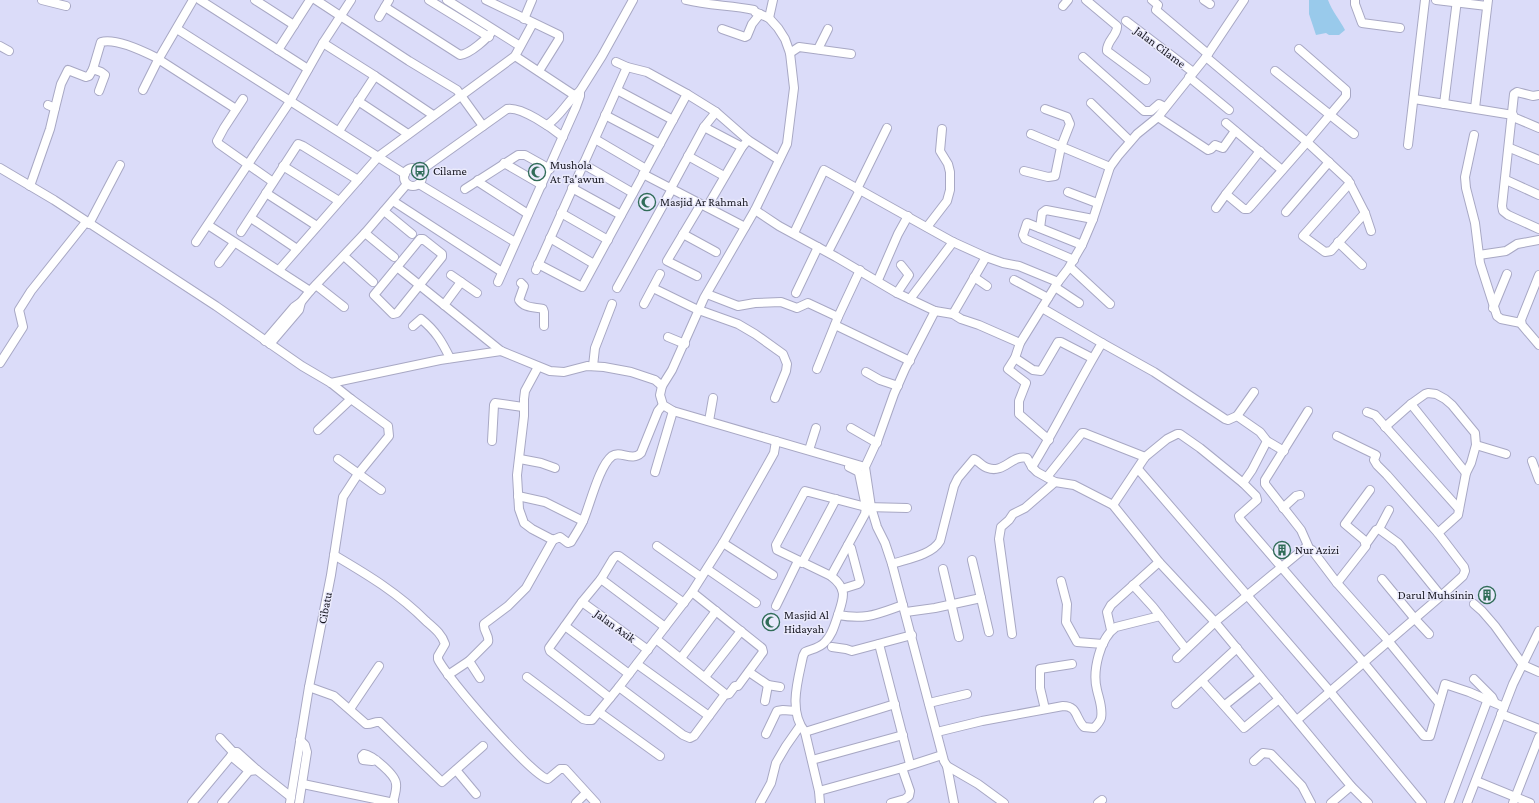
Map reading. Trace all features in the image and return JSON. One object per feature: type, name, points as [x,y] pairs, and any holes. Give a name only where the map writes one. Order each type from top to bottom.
[{"type":"street","points":[[42,0],[66,6]]},
{"type":"street","points":[[143,90],[158,60],[193,0]]},
{"type":"street","points":[[200,0],[308,69]]},
{"type":"street","points":[[255,0],[294,25]]},
{"type":"street","points":[[278,50],[310,0]]},
{"type":"street","points":[[316,0],[409,61],[457,90],[483,126]]},
{"type":"street","points":[[196,242],[290,100],[323,43],[351,0]]},
{"type":"street","points":[[429,0],[488,37]]},
{"type":"street","points":[[447,0],[520,46]]},
{"type":"street","points":[[486,0],[524,19],[557,33],[559,36],[539,71]]},
{"type":"street","points":[[524,19],[532,0]]},
{"type":"street","points":[[548,125],[556,118],[577,93],[602,56],[633,0]]},
{"type":"street","points":[[686,0],[713,5],[739,3],[769,18],[785,39],[790,52],[794,88],[787,144],[745,227],[707,294],[685,344],[662,386],[660,395],[663,405],[673,411],[708,421],[775,444],[809,450],[866,467]]},
{"type":"street","points":[[769,18],[773,0]]},
{"type":"street","points":[[1086,0],[1096,3],[1118,27],[1108,44],[1107,50],[1146,80]]},
{"type":"street","points":[[1048,440],[1019,414],[1019,401],[1026,383],[1008,370],[1015,358],[1020,344],[1082,245],[1093,219],[1110,167],[1130,141],[1158,117],[1207,55],[1244,0]]},
{"type":"street","points":[[1355,0],[1355,4],[1362,22],[1400,28]]},
{"type":"street","points":[[1408,145],[1425,0]]},
{"type":"street","points":[[1436,0],[1488,3],[1476,108]]},
{"type":"street","points":[[1444,104],[1456,1]]},
{"type":"street","name":"Jalan Cilame","points":[[1158,2],[1156,10],[1207,55]]},
{"type":"street","points":[[379,17],[387,4],[460,55],[465,54],[488,37],[493,30]]},
{"type":"street","points":[[722,29],[745,37],[747,36],[752,24],[760,14]]},
{"type":"street","name":"Jalan Cilame","points":[[1126,21],[1191,74],[1229,110]]},
{"type":"street","points":[[279,270],[379,156],[515,56],[533,23]]},
{"type":"street","points":[[177,28],[379,156],[405,174],[407,184]]},
{"type":"street","points":[[818,49],[828,29]]},
{"type":"street","points":[[30,186],[50,129],[52,106],[67,71],[70,70],[86,77],[89,76],[93,69],[100,42],[106,40],[142,50],[236,109]]},
{"type":"street","points":[[323,43],[433,115]]},
{"type":"street","points":[[0,46],[9,51]]},
{"type":"street","points":[[790,52],[799,46],[851,54]]},
{"type":"street","points":[[1226,194],[1244,209],[1248,209],[1345,97],[1346,90],[1299,49]]},
{"type":"street","points":[[1207,55],[1307,142],[1350,183],[1365,212],[1371,231]]},
{"type":"street","points":[[498,282],[550,168],[580,96],[515,56]]},
{"type":"street","points":[[1082,57],[1146,112],[1151,111],[1159,104],[1165,108]]},
{"type":"street","points":[[616,62],[627,67],[647,72],[687,94],[716,112],[748,140],[779,160]]},
{"type":"street","points":[[627,67],[537,267],[582,286],[687,94]]},
{"type":"street","points":[[93,69],[104,75],[99,91]]},
{"type":"street","points":[[1275,71],[1354,134]]},
{"type":"street","points":[[339,131],[375,76]]},
{"type":"street","points":[[617,90],[673,120]]},
{"type":"street","points":[[1539,95],[1533,96],[1518,92],[1515,93],[1503,211],[1508,216],[1539,229]]},
{"type":"street","points":[[243,99],[217,141],[219,144],[273,182]]},
{"type":"street","points":[[1414,99],[1476,108],[1513,116],[1539,128]]},
{"type":"street","points":[[358,102],[408,134]]},
{"type":"street","points":[[1091,103],[1130,141]]},
{"type":"street","points":[[420,171],[508,109],[513,108],[548,125],[563,137]]},
{"type":"street","points":[[1024,171],[1048,177],[1055,176],[1061,147],[1070,124],[1067,117],[1045,109]]},
{"type":"street","points":[[618,288],[704,127],[716,112]]},
{"type":"street","points":[[605,115],[660,144]]},
{"type":"street","points":[[1158,117],[1208,150],[1215,145],[1223,148],[1235,131]]},
{"type":"street","points":[[1226,123],[1282,170]]},
{"type":"street","points":[[704,127],[742,147]]},
{"type":"street","points":[[828,252],[887,128]]},
{"type":"street","points":[[927,227],[947,202],[950,190],[950,172],[948,164],[940,151],[942,129]]},
{"type":"street","points":[[1031,134],[1110,167]]},
{"type":"street","points":[[1474,134],[1465,182],[1475,223],[1480,263],[1493,308],[1497,316],[1501,319],[1522,323],[1539,345]]},
{"type":"street","points":[[595,139],[671,188],[745,227]]},
{"type":"street","points":[[697,276],[667,261],[683,234],[704,206],[748,140]]},
{"type":"street","points":[[242,232],[283,166],[296,146],[299,144],[358,180]]},
{"type":"street","points":[[1510,148],[1539,160]]},
{"type":"street","points":[[1216,208],[1260,151]]},
{"type":"street","points":[[465,189],[504,163],[521,154],[550,168]]},
{"type":"street","points":[[688,156],[724,176]]},
{"type":"street","points":[[1286,212],[1329,162]]},
{"type":"street","points":[[504,163],[542,185]]},
{"type":"street","points":[[583,164],[633,192]]},
{"type":"street","points":[[0,363],[22,330],[23,324],[19,310],[32,291],[88,223],[120,166]]},
{"type":"street","points":[[283,166],[339,201]]},
{"type":"street","points":[[0,168],[216,306],[302,366],[331,382],[351,399],[318,430]]},
{"type":"street","points":[[405,174],[410,169],[417,169],[420,171]]},
{"type":"street","points":[[794,233],[824,170],[953,242],[986,257],[1003,263],[1019,266],[1057,285],[1079,303]]},
{"type":"street","points":[[420,171],[422,178],[420,184]]},
{"type":"street","points":[[478,180],[480,184],[528,214]]},
{"type":"street","points":[[1506,180],[1539,195]]},
{"type":"street","points":[[1350,183],[1303,236],[1325,252],[1330,251],[1365,212]]},
{"type":"street","points":[[407,184],[413,186],[420,184],[515,242]]},
{"type":"street","points":[[267,343],[299,310],[301,302],[313,288],[365,233],[407,184]]},
{"type":"street","points":[[572,188],[621,216]]},
{"type":"street","points":[[1068,192],[1098,203]]},
{"type":"street","points":[[266,193],[317,226]]},
{"type":"street","points":[[393,201],[502,272]]},
{"type":"street","points":[[754,210],[779,226],[878,280],[897,293],[935,311],[953,314],[961,319],[979,325],[1020,344]]},
{"type":"street","points":[[1040,228],[1042,213],[1045,210],[1093,219]]},
{"type":"street","points":[[384,211],[412,234]]},
{"type":"street","points":[[561,212],[608,240]]},
{"type":"street","points":[[878,280],[898,234],[908,216]]},
{"type":"street","points":[[251,218],[297,248]]},
{"type":"street","points":[[1082,245],[1028,223],[1023,235],[1024,238],[1072,263],[1110,304]]},
{"type":"street","points":[[208,225],[234,243],[313,288],[344,308]]},
{"type":"street","points":[[365,233],[394,258]]},
{"type":"street","points":[[683,234],[716,252]]},
{"type":"street","points":[[550,238],[594,264]]},
{"type":"street","points":[[423,239],[442,254],[442,257],[419,286],[395,314],[392,314],[374,296],[420,240],[423,239]]},
{"type":"street","points":[[1479,255],[1506,251],[1517,244],[1539,240]]},
{"type":"street","points":[[910,299],[953,242]]},
{"type":"street","points":[[1338,242],[1362,265]]},
{"type":"street","points":[[219,263],[234,243]]},
{"type":"street","points":[[796,292],[818,247]]},
{"type":"street","points":[[344,256],[373,282]]},
{"type":"street","points":[[953,314],[986,257]]},
{"type":"street","points":[[897,293],[909,274],[901,265]]},
{"type":"street","points":[[397,267],[501,350],[538,367],[555,372],[564,372],[593,366],[631,372],[655,380],[662,386]]},
{"type":"street","points":[[817,369],[836,321],[860,270]]},
{"type":"street","points":[[644,304],[660,274]]},
{"type":"street","points":[[1493,308],[1506,274]]},
{"type":"street","points":[[451,275],[477,293]]},
{"type":"street","points":[[1522,323],[1539,275]]},
{"type":"street","points":[[974,277],[987,286]]},
{"type":"street","points":[[1014,280],[1048,298]]},
{"type":"street","points":[[444,305],[461,282]]},
{"type":"street","points":[[521,283],[524,286],[519,300],[524,306],[542,309],[544,312],[544,326]]},
{"type":"street","points":[[653,288],[699,311],[738,324],[783,354],[786,364],[786,371],[775,398]]},
{"type":"street","points":[[707,294],[738,306],[755,303],[781,302],[797,308],[808,303],[836,321],[910,361]]},
{"type":"street","points":[[593,366],[595,348],[612,304]]},
{"type":"street","points":[[1042,308],[1154,372],[1225,419],[1228,420],[1237,416],[1254,392]]},
{"type":"street","points":[[831,576],[868,507],[866,467],[877,443],[898,386],[935,311]]},
{"type":"street","points":[[413,326],[421,319],[432,328],[440,338],[450,358]]},
{"type":"street","points":[[668,337],[685,344]]},
{"type":"street","points":[[1015,358],[1033,370],[1041,371],[1058,342],[1061,342],[1090,357]]},
{"type":"street","points":[[1032,467],[1102,343]]},
{"type":"street","points":[[331,382],[450,358],[501,350]]},
{"type":"street","points":[[538,367],[525,391],[520,459],[517,476],[519,509],[524,523],[553,540]]},
{"type":"street","points":[[866,372],[880,380],[898,386]]},
{"type":"street","points":[[1386,427],[1411,404],[1425,394],[1436,394],[1452,405],[1475,433],[1476,445],[1471,463],[1466,473],[1457,517],[1438,533]]},
{"type":"street","points":[[708,421],[713,398]]},
{"type":"street","name":"Cibatu","points":[[291,800],[309,687],[334,555],[343,497],[358,474],[389,436],[388,426],[351,399]]},
{"type":"street","points":[[492,441],[495,403],[523,407]]},
{"type":"street","points":[[1411,404],[1466,473]]},
{"type":"street","points":[[448,676],[469,660],[488,641],[483,628],[484,624],[508,606],[526,588],[553,540],[560,537],[568,543],[572,542],[583,521],[603,466],[612,456],[616,454],[634,457],[641,453],[658,410],[663,405]]},
{"type":"street","points":[[655,472],[673,411]]},
{"type":"street","points":[[1308,411],[1265,480],[1265,484],[1300,530],[1306,539],[1309,548],[1439,703]]},
{"type":"street","points":[[1367,412],[1375,415],[1399,440],[1459,509]]},
{"type":"street","points":[[1237,416],[1260,432],[1267,441],[1284,451]]},
{"type":"street","points":[[809,450],[816,428]]},
{"type":"street","points":[[851,428],[877,443]]},
{"type":"street","points":[[1047,477],[1082,433],[1145,457]]},
{"type":"street","points":[[1113,505],[1145,457],[1167,439],[1180,434],[1200,448],[1243,483],[1256,496],[1257,500],[1239,516],[1240,519],[1364,663],[1424,736],[1430,736],[1444,686],[1447,684],[1491,701],[1503,710],[1539,729]]},
{"type":"street","points":[[1297,720],[1441,596],[1463,576],[1465,571],[1462,562],[1438,533],[1377,465],[1374,460],[1376,455],[1337,436]]},
{"type":"street","points":[[1243,483],[1252,470],[1267,441]]},
{"type":"street","points":[[527,677],[587,720],[592,720],[692,592],[723,543],[764,469],[766,460],[775,444]]},
{"type":"street","points":[[1476,445],[1506,454]]},
{"type":"street","points":[[796,451],[857,470],[868,507],[886,543],[905,608],[942,755],[947,766],[954,803]]},
{"type":"street","points":[[892,564],[921,554],[938,545],[954,486],[958,478],[974,460],[988,469],[1000,469],[1023,457],[1028,459],[1032,467],[1037,472],[1055,482],[1074,485],[1113,505],[1159,562],[1215,622],[1351,786],[1368,803]]},
{"type":"street","points":[[338,459],[381,490]]},
{"type":"street","points":[[520,459],[541,463],[555,468]]},
{"type":"street","points":[[1537,462],[1539,480]]},
{"type":"street","points":[[1138,469],[1329,691],[1422,803]]},
{"type":"street","points":[[1012,634],[999,539],[1001,527],[1013,514],[1025,508],[1055,482]]},
{"type":"street","points":[[1366,544],[1364,540],[1345,524],[1370,490]]},
{"type":"street","points":[[820,803],[819,791],[812,760],[796,711],[796,700],[803,656],[805,652],[825,643],[833,631],[844,597],[838,582],[831,576],[777,550],[776,547],[806,491],[868,507],[907,508]]},
{"type":"street","points":[[1283,508],[1296,496],[1300,495]]},
{"type":"street","points":[[518,496],[545,502],[583,521]]},
{"type":"street","points":[[776,606],[836,499]]},
{"type":"street","points":[[1337,583],[1365,548],[1366,544],[1376,530],[1379,529],[1389,510]]},
{"type":"street","points":[[1379,529],[1398,543],[1441,596]]},
{"type":"street","points":[[723,543],[773,575]]},
{"type":"street","points":[[842,589],[860,582],[851,548],[848,545]]},
{"type":"street","points":[[657,546],[701,577]]},
{"type":"street","points":[[1177,658],[1215,622],[1281,566],[1306,547],[1309,548]]},
{"type":"street","points":[[334,555],[388,587],[438,632],[445,644],[438,656],[438,659],[448,676],[508,744],[542,777],[548,779],[560,769],[565,769],[596,803]]},
{"type":"street","points":[[610,698],[550,651],[550,645],[601,579],[613,559],[616,556],[619,556],[684,602]]},
{"type":"street","points":[[972,560],[989,632]]},
{"type":"street","points":[[1111,630],[1107,612],[1112,603],[1159,562]]},
{"type":"street","points":[[707,568],[756,603]]},
{"type":"street","points":[[943,569],[958,637]]},
{"type":"street","points":[[601,579],[665,627]]},
{"type":"street","points":[[1382,579],[1429,634]]},
{"type":"street","points":[[1061,581],[1068,604],[1066,622],[1077,642],[1103,644]]},
{"type":"street","points":[[1133,585],[1186,649]]},
{"type":"street","points":[[619,687],[686,737],[690,738],[694,736],[724,695],[729,694],[734,686],[738,686],[749,672],[763,652],[762,648],[692,592]]},
{"type":"street","points":[[838,615],[858,618],[905,608],[951,604],[981,598]]},
{"type":"street","name":"Jalan Axik","points":[[582,602],[648,650]]},
{"type":"street","points":[[1474,604],[1495,626],[1523,665],[1539,672]]},
{"type":"street","points":[[681,658],[716,611]]},
{"type":"street","points":[[937,732],[1063,706],[1070,707],[1074,710],[1080,723],[1084,727],[1094,728],[1101,718],[1101,706],[1095,677],[1096,667],[1103,644],[1111,630],[1116,626],[1160,616]]},
{"type":"street","points":[[565,626],[629,674]]},
{"type":"street","points":[[705,677],[742,631]]},
{"type":"street","points":[[1467,803],[1503,710],[1539,631]]},
{"type":"street","points":[[832,647],[852,651],[912,635]]},
{"type":"street","points":[[656,639],[705,677],[723,692],[724,695]]},
{"type":"street","points":[[879,644],[910,764]]},
{"type":"street","points":[[1176,704],[1237,648]]},
{"type":"street","points":[[469,660],[480,678]]},
{"type":"street","points":[[637,664],[709,716]]},
{"type":"street","points":[[1045,709],[1040,688],[1040,669],[1072,664]]},
{"type":"street","points":[[350,709],[379,666]]},
{"type":"street","points":[[749,672],[768,685],[780,687]]},
{"type":"street","points":[[1225,705],[1260,676]]},
{"type":"street","points":[[1449,803],[1492,697],[1474,679]]},
{"type":"street","points":[[1202,681],[1244,728],[1279,699]]},
{"type":"street","points":[[765,701],[768,685]]},
{"type":"street","points":[[309,687],[334,696],[366,724],[370,725],[380,722],[432,771],[440,781],[444,781],[483,746]]},
{"type":"street","points":[[930,703],[968,694]]},
{"type":"street","points":[[760,803],[771,783],[776,763],[786,746],[803,729],[895,704]]},
{"type":"street","points":[[766,734],[777,711],[796,711]]},
{"type":"street","points":[[599,712],[660,756]]},
{"type":"street","points":[[812,760],[903,735]]},
{"type":"street","points":[[1514,800],[1539,737]]},
{"type":"street","points":[[220,738],[232,754]]},
{"type":"street","points":[[300,740],[305,745],[307,752],[300,803]]},
{"type":"street","points":[[192,803],[232,754],[237,752],[253,771],[291,800]]},
{"type":"street","points":[[1254,762],[1263,753],[1270,754],[1302,786],[1311,803]]},
{"type":"street","points":[[819,791],[902,768],[910,764],[942,755]]},
{"type":"street","points":[[1531,758],[1539,761]]},
{"type":"street","points":[[303,787],[393,803],[396,783],[395,779],[392,774],[376,760]]},
{"type":"street","points":[[947,766],[978,784],[1004,803]]},
{"type":"street","points":[[891,803],[905,799],[909,796],[910,792],[902,768]]},
{"type":"street","points":[[456,770],[476,794]]},
{"type":"street","points":[[222,803],[253,771]]},
{"type":"street","points":[[1476,781],[1514,800],[1530,803]]},
{"type":"street","points":[[1331,803],[1351,786]]},
{"type":"street","points":[[303,787],[370,803]]},
{"type":"street","points":[[576,803],[586,793]]},
{"type":"water","points":[[1309,0],[1328,0],[1345,30],[1339,35],[1329,35],[1326,33],[1316,35],[1309,14]]},
{"type":"place","name":"Cilame","points":[[420,171]]},
{"type":"place","name":"Mushola At Ta'awun","points":[[537,172]]},
{"type":"place","name":"Masjid Ar Rahmah","points":[[647,202]]},
{"type":"place","name":"Nur Azizi","points":[[1282,550]]},
{"type":"place","name":"Darul Muhsinin","points":[[1487,595]]},
{"type":"place","name":"Masjid Al Hidayah","points":[[771,622]]}]
